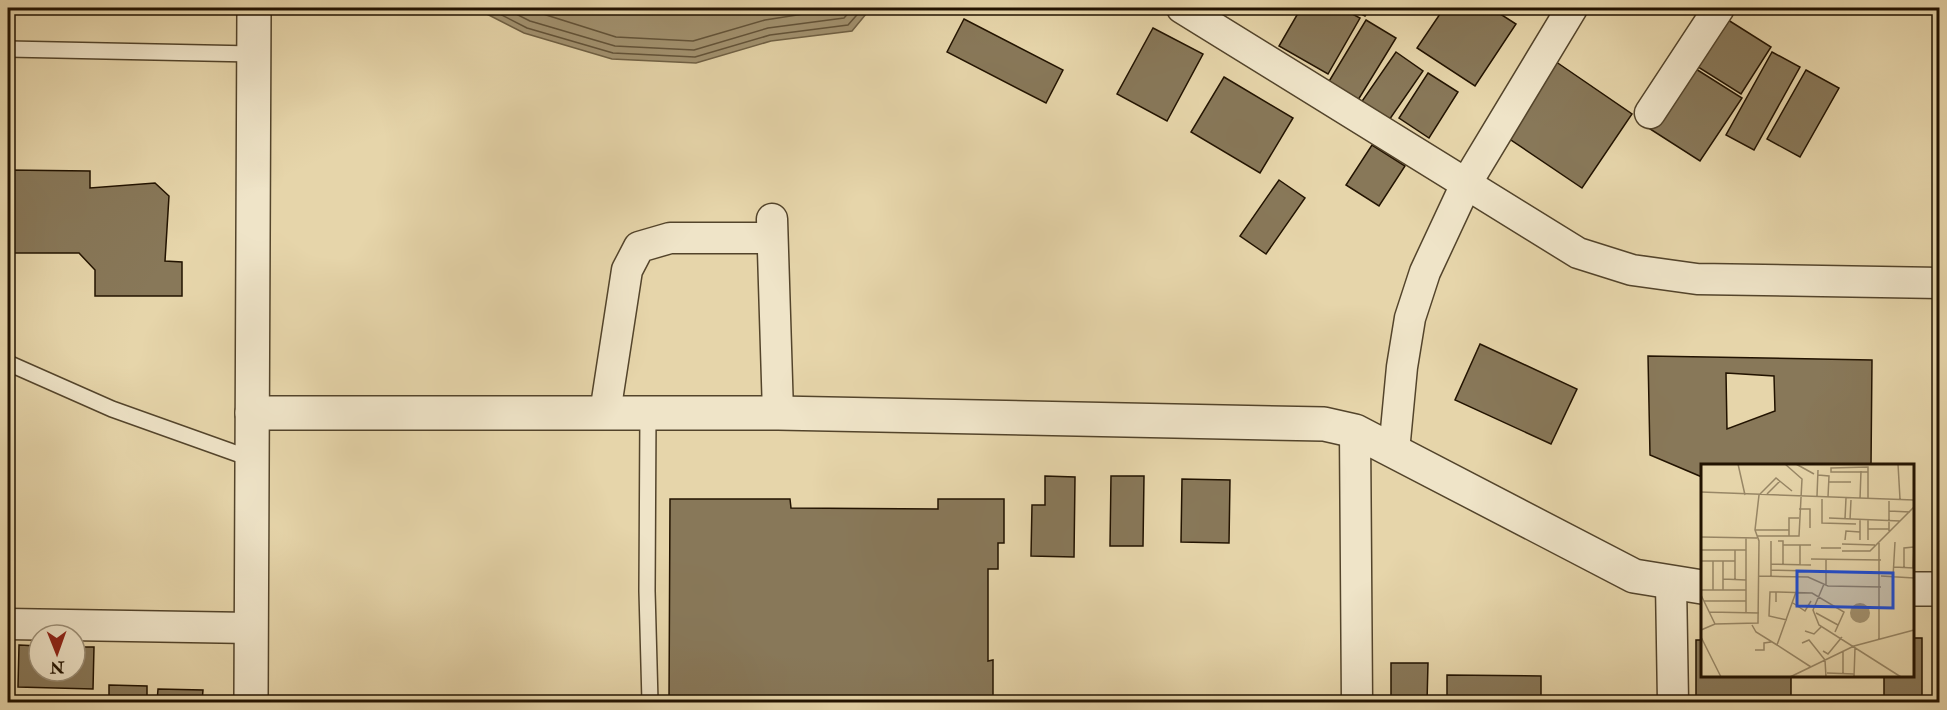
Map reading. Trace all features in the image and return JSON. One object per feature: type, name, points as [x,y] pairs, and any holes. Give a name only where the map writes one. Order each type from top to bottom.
[{"type":"street","points":[[251,702],[254,8]]},
{"type":"street","points":[[1182,8],[1467,182],[1578,253],[1632,270],[1697,279],[1940,283]]},
{"type":"street","points":[[1394,451],[1402,367],[1410,318],[1425,272],[1467,182],[1572,8]]},
{"type":"street","points":[[1650,113],[1719,8]]},
{"type":"street","points":[[605,413],[627,270],[639,246],[670,238],[772,229],[778,412]]},
{"type":"street","points":[[252,413],[778,412],[1324,424],[1355,431],[1634,576],[1701,587]]},
{"type":"street","points":[[1355,431],[1357,702]]},
{"type":"street","points":[[1671,583],[1673,702]]},
{"type":"street","points":[[1914,590],[1940,590]]},
{"type":"street","points":[[8,624],[251,628]]},
{"type":"lane","points":[[8,49],[253,54]]},
{"type":"lane","points":[[8,363],[112,409],[252,459]]},
{"type":"lane","points":[[648,413],[646,591],[650,702]]},
{"type":"water","points":[[475,8],[871,8],[852,31],[771,41],[696,63],[612,59],[524,33]]},
{"type":"building","points":[[1301,8],[1341,8],[1360,18],[1328,74],[1279,46]]},
{"type":"building","points":[[1349,8],[1370,8],[1365,16]]},
{"type":"building","points":[[1444,8],[1491,8],[1516,24],[1475,86],[1417,48]]},
{"type":"building","points":[[1717,13],[1771,47],[1741,94],[1687,60]]},
{"type":"building","points":[[964,19],[1063,70],[1046,103],[947,52]]},
{"type":"building","points":[[1366,20],[1396,38],[1355,105],[1325,88]]},
{"type":"building","points":[[1153,28],[1203,54],[1167,121],[1117,94]]},
{"type":"building","points":[[1396,52],[1423,71],[1385,126],[1358,107]]},
{"type":"building","points":[[1772,52],[1800,67],[1754,150],[1726,135]]},
{"type":"building","points":[[1549,57],[1632,114],[1582,188],[1499,132]]},
{"type":"building","points":[[1688,64],[1742,98],[1700,161],[1647,127]]},
{"type":"building","points":[[1806,70],[1839,88],[1800,157],[1767,139]]},
{"type":"building","points":[[1428,73],[1458,92],[1429,138],[1399,118]]},
{"type":"building","points":[[1224,77],[1293,118],[1260,173],[1191,132]]},
{"type":"building","points":[[1372,145],[1405,166],[1379,206],[1346,185]]},
{"type":"building","points":[[8,170],[90,171],[90,188],[155,183],[169,196],[165,261],[182,262],[182,296],[95,296],[95,270],[79,253],[8,253]]},
{"type":"building","points":[[1279,180],[1305,198],[1266,254],[1240,236]]},
{"type":"building","points":[[1480,344],[1577,389],[1551,444],[1455,400]]},
{"type":"building","points":[[1648,356],[1872,360],[1871,464],[1701,464],[1701,477],[1650,455]],"holes":[[[1726,373],[1774,376],[1775,411],[1727,429]]]},
{"type":"building","points":[[1045,476],[1075,477],[1074,557],[1031,556],[1032,505],[1045,505]]},
{"type":"building","points":[[1111,476],[1144,476],[1143,546],[1110,546]]},
{"type":"building","points":[[1182,479],[1230,480],[1229,543],[1181,542]]},
{"type":"building","points":[[670,499],[790,499],[791,508],[938,509],[938,499],[1004,499],[1004,543],[998,543],[998,569],[988,569],[988,661],[993,660],[993,697],[1003,697],[1003,702],[669,702]]},
{"type":"building","points":[[1914,638],[1922,638],[1922,702],[1884,702],[1884,677],[1914,677]]},
{"type":"building","points":[[1696,640],[1701,640],[1701,677],[1791,677],[1791,702],[1696,702]]},
{"type":"building","points":[[19,645],[27,645],[27,683],[87,683],[87,647],[94,647],[93,689],[18,687]]},
{"type":"building","points":[[1391,663],[1428,663],[1427,702],[1391,702]]},
{"type":"building","points":[[1447,675],[1541,676],[1541,702],[1447,702]]},
{"type":"building","points":[[109,685],[147,686],[147,702],[109,702]]},
{"type":"building","points":[[158,689],[203,690],[202,702],[157,702]]},
{"type":"building","points":[[21,696],[95,698],[95,702],[21,702]]}]
